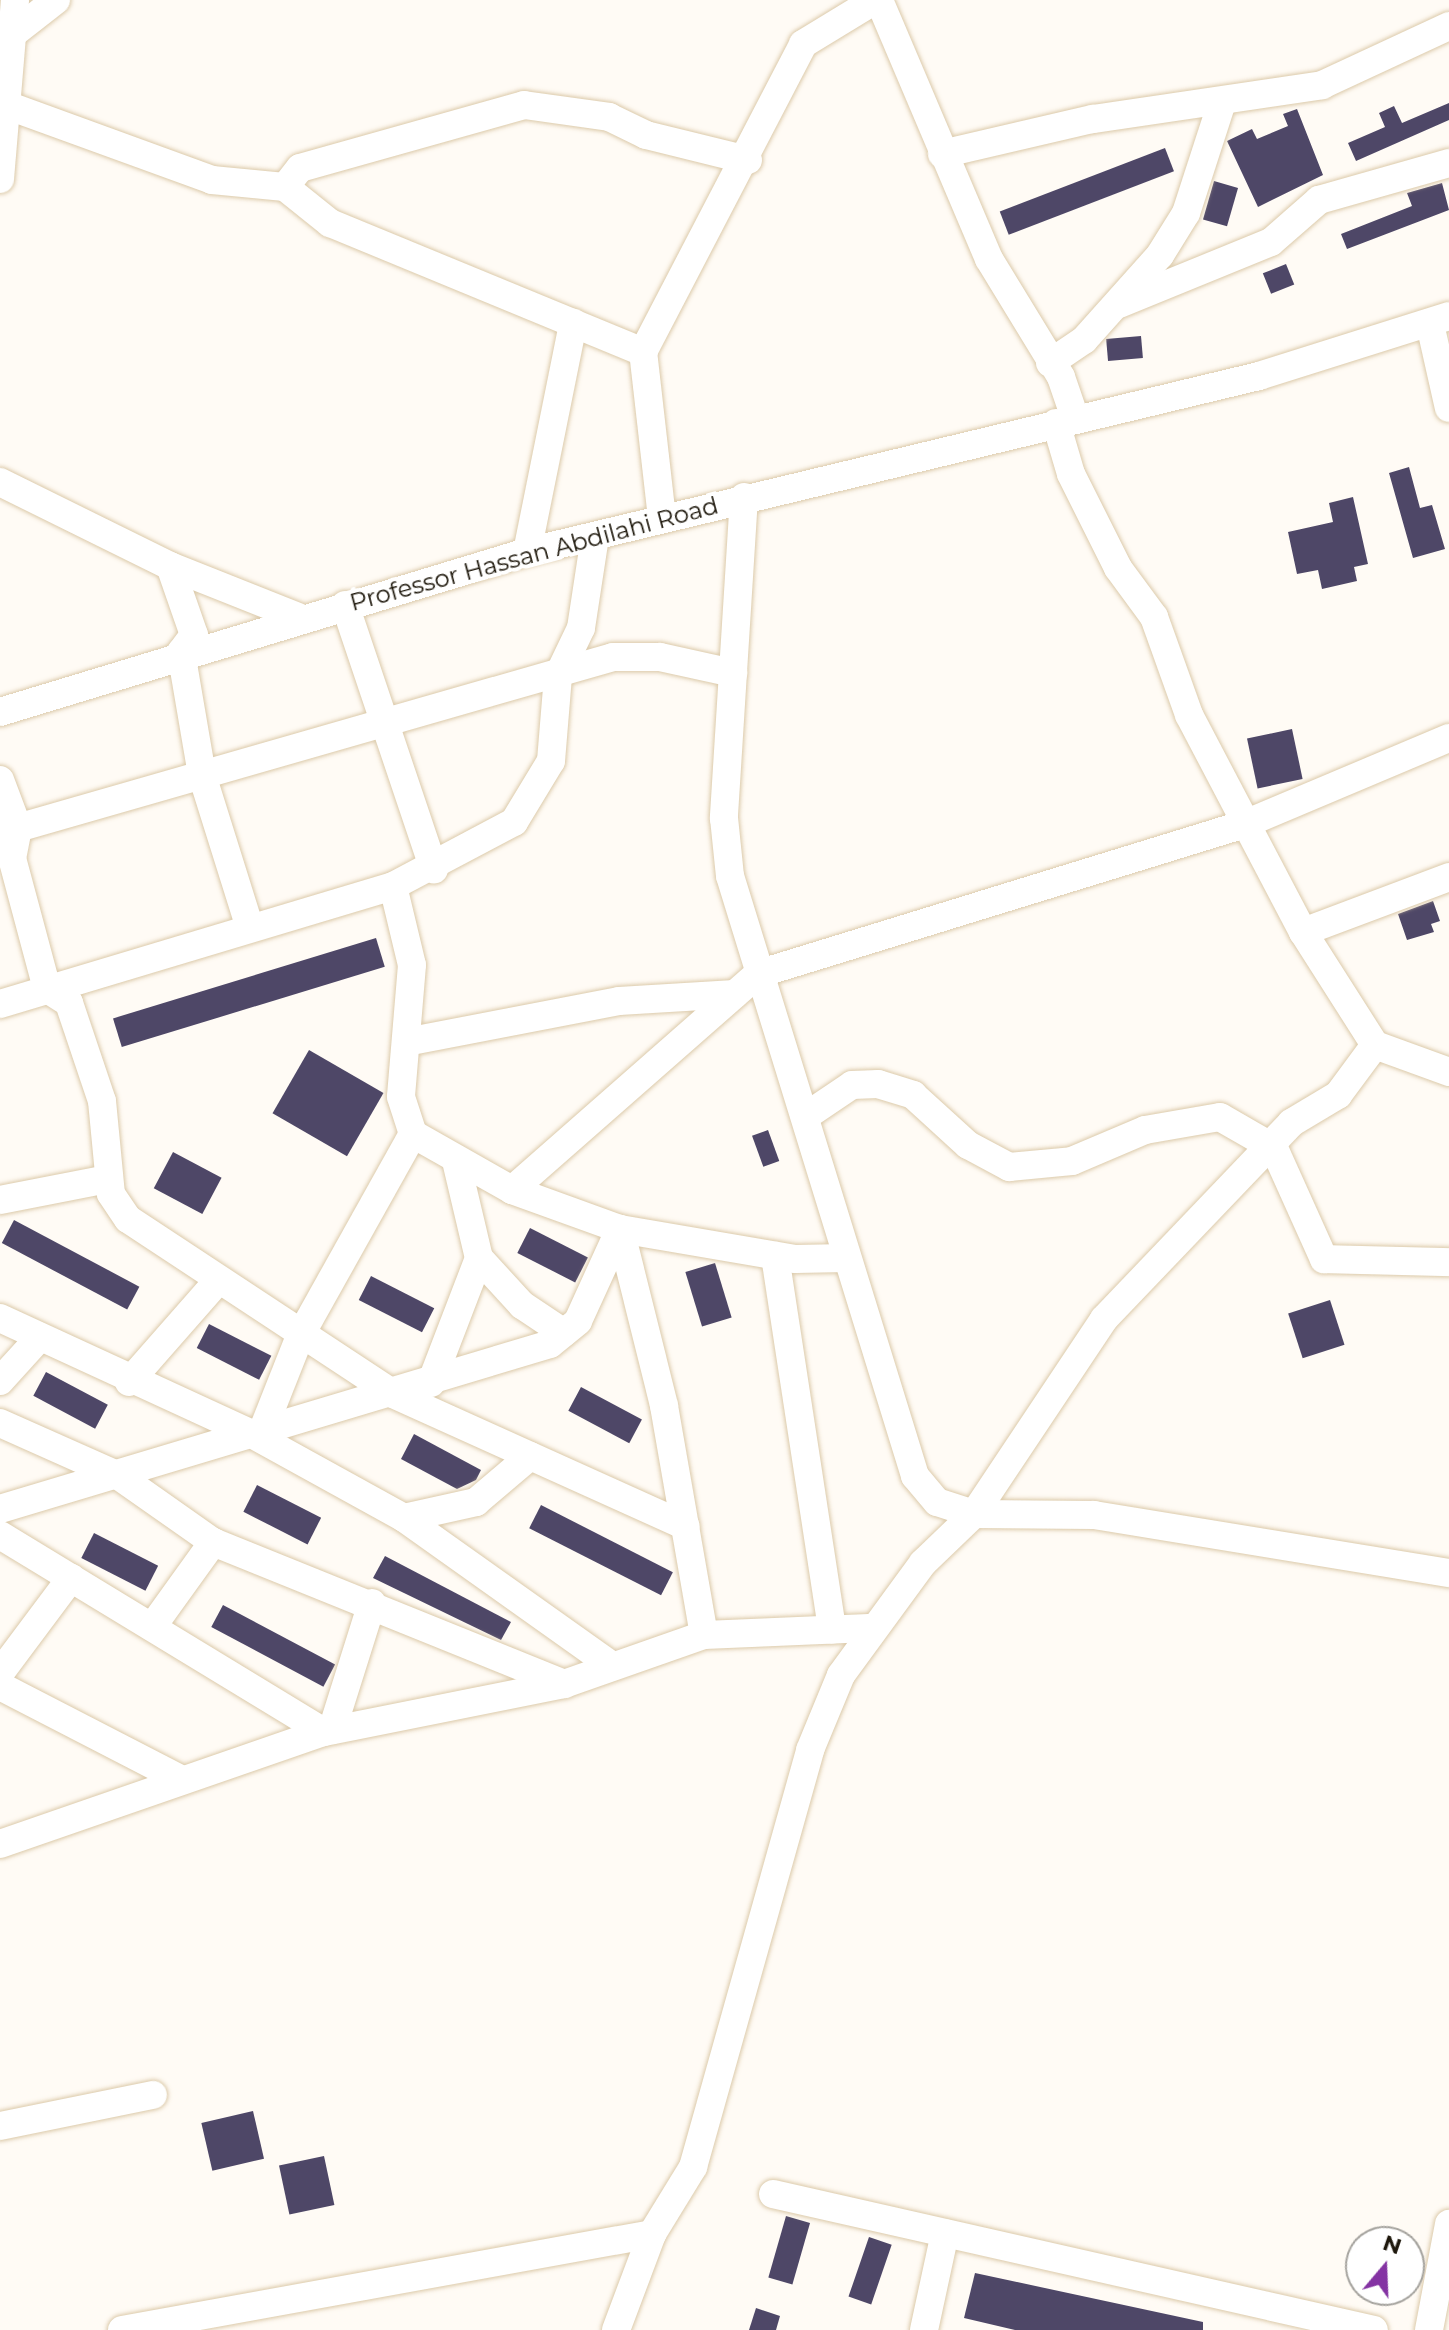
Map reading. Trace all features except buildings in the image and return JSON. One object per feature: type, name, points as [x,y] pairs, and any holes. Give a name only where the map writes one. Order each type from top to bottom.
[{"type":"street","points":[[0,179],[9,106],[6,68],[15,32],[15,0]]},
{"type":"street","points":[[15,32],[56,0]]},
{"type":"street","points":[[662,518],[643,352],[748,160],[803,44],[877,0],[989,259],[1050,363],[1066,420],[1071,474],[1118,568],[1154,617],[1189,715],[1245,824],[1303,932],[1375,1045],[1449,1072]]},
{"type":"street","points":[[942,154],[1093,119],[1322,85],[1449,26]]},
{"type":"street","points":[[1050,363],[1119,304],[1186,213],[1222,102]]},
{"type":"street","points":[[285,187],[300,168],[524,105],[609,117],[646,135],[748,160]]},
{"type":"street","points":[[9,106],[212,180],[285,187],[330,223],[643,352]]},
{"type":"street","points":[[1119,304],[1271,242],[1319,200],[1449,163]]},
{"type":"street","points":[[1439,320],[1449,408]]},
{"type":"street","name":"Professor Hassan Abdilahi Road","points":[[0,712],[181,652],[527,552],[744,497],[1259,376],[1439,320]]},
{"type":"street","points":[[527,552],[573,323]]},
{"type":"street","points":[[0,482],[32,502],[170,566],[298,617]]},
{"type":"street","points":[[744,497],[724,818],[730,876],[915,1476],[937,1502],[974,1514],[1094,1515],[1449,1573]]},
{"type":"street","points":[[0,498],[32,502]]},
{"type":"street","points":[[0,1004],[393,886],[434,869],[514,822],[535,798],[551,761],[558,676],[581,628],[595,537]]},
{"type":"street","points":[[170,566],[194,635],[181,652],[202,775],[250,928]]},
{"type":"street","points":[[345,605],[434,869]]},
{"type":"street","points":[[9,830],[558,676],[613,657],[660,657],[733,673]]},
{"type":"street","points":[[512,1190],[758,974],[1245,824],[1449,738]]},
{"type":"street","points":[[0,780],[12,858],[47,989],[69,1003],[102,1101],[108,1179],[128,1219],[217,1282],[393,1394],[686,1526]]},
{"type":"street","points":[[1303,932],[1449,877]]},
{"type":"street","points":[[393,886],[412,965],[401,1097],[413,1134],[457,1165],[512,1190],[620,1229],[775,1256],[847,1258]]},
{"type":"street","points":[[406,1042],[619,1001],[735,994]]},
{"type":"street","points":[[616,2330],[652,2234],[693,2167],[810,1750],[869,1628],[974,1514],[1104,1319],[1274,1148],[1291,1123],[1338,1095],[1375,1045]]},
{"type":"street","points":[[806,1116],[852,1085],[878,1084],[913,1095],[968,1145],[1009,1167],[1072,1161],[1196,1116],[1241,1125],[1274,1148],[1324,1259],[1449,1262]]},
{"type":"street","points":[[257,1430],[300,1336],[413,1134]]},
{"type":"street","points":[[457,1165],[479,1258],[522,1305],[564,1333]]},
{"type":"street","points":[[0,1200],[108,1179]]},
{"type":"street","points":[[0,1509],[119,1476],[257,1430],[503,1362],[564,1333],[578,1321],[620,1229]]},
{"type":"street","points":[[620,1229],[686,1526],[704,1635]]},
{"type":"street","points":[[775,1256],[832,1630]]},
{"type":"street","points":[[431,1383],[479,1258]]},
{"type":"street","points":[[129,1382],[217,1282]]},
{"type":"street","points":[[0,1318],[129,1382],[257,1430],[404,1518],[611,1665]]},
{"type":"street","points":[[0,1381],[39,1338]]},
{"type":"street","points":[[0,1423],[119,1476],[213,1542],[372,1603],[564,1684]]},
{"type":"street","points":[[404,1518],[476,1502],[530,1456]]},
{"type":"street","points":[[0,1535],[328,1731]]},
{"type":"street","points":[[152,1627],[213,1542]]},
{"type":"street","points":[[0,1673],[71,1578]]},
{"type":"street","points":[[328,1731],[372,1603]]},
{"type":"street","points":[[0,1844],[92,1818],[182,1780],[328,1731],[564,1684],[611,1665],[704,1635],[869,1628]]},
{"type":"street","points":[[0,1686],[182,1780]]},
{"type":"street","points":[[0,2126],[153,2095]]},
{"type":"street","points":[[773,2194],[1374,2330]]},
{"type":"street","points":[[1429,2330],[1449,2224]]},
{"type":"street","points":[[924,2330],[945,2233]]},
{"type":"street","points":[[122,2330],[652,2234]]}]
